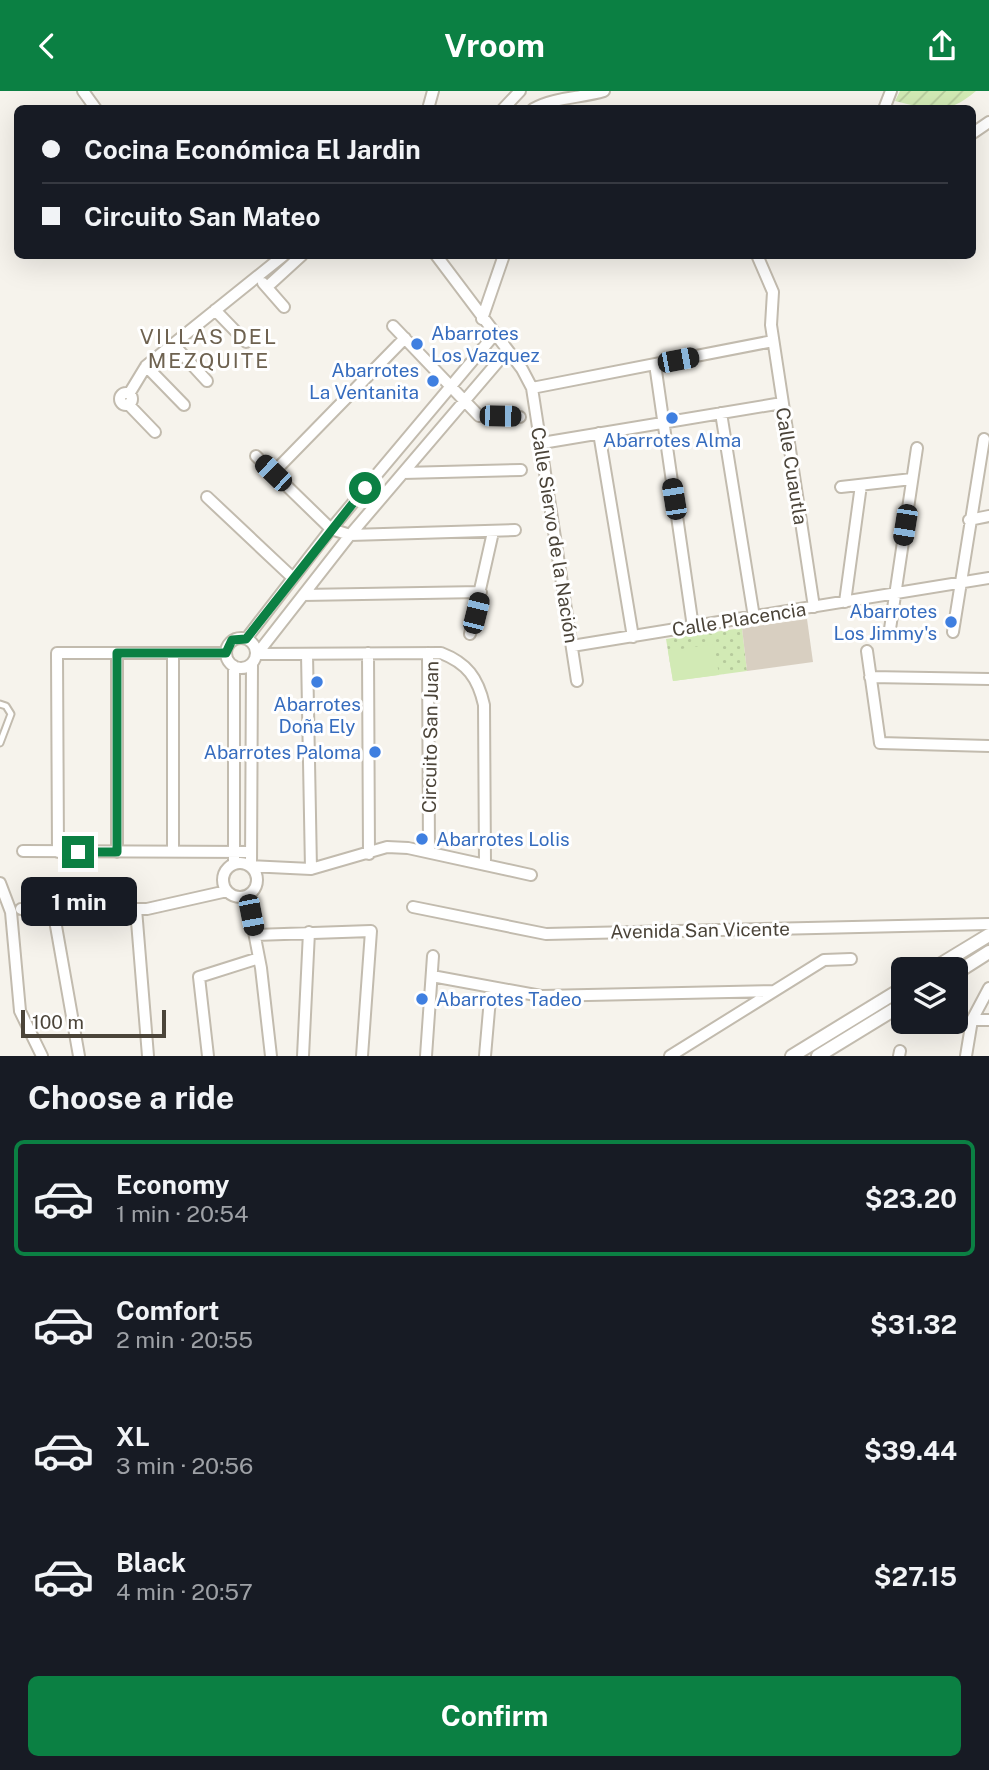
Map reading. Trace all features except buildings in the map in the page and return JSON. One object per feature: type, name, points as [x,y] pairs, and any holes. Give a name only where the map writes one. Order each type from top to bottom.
[{"type":"street","points":[[540,105],[547,101],[576,99],[604,91]]},
{"type":"street","points":[[155,432],[129,399],[146,366],[279,259]]},
{"type":"street","points":[[267,287],[298,259]]},
{"type":"street","points":[[439,259],[532,388],[773,341]]},
{"type":"street","points":[[482,319],[503,259]]},
{"type":"street","name":"Calle Cuautla","points":[[759,259],[773,292],[773,341],[814,607]]},
{"type":"street","points":[[257,277],[285,307]]},
{"type":"street","points":[[215,310],[246,342]]},
{"type":"street","points":[[393,326],[479,416],[520,417]]},
{"type":"street","points":[[246,639],[331,529],[495,335]]},
{"type":"street","points":[[273,473],[405,338]]},
{"type":"street","points":[[173,344],[207,381]]},
{"type":"street","points":[[234,666],[244,668],[254,659],[350,535],[507,351]]},
{"type":"street","points":[[655,364],[692,627]]},
{"type":"street","points":[[146,366],[184,405]]},
{"type":"street","name":"Calle Siervo de la Nación","points":[[532,388],[577,681]]},
{"type":"street","points":[[542,443],[782,403]]},
{"type":"street","points":[[721,413],[754,617]]},
{"type":"street","points":[[599,433],[633,637]]},
{"type":"street","points":[[953,632],[958,583],[985,454],[984,439]]},
{"type":"street","points":[[890,629],[917,448]]},
{"type":"street","points":[[256,456],[331,529],[350,535],[516,530]]},
{"type":"street","points":[[403,473],[521,470]]},
{"type":"street","points":[[841,487],[912,479]]},
{"type":"street","points":[[845,602],[861,485]]},
{"type":"street","points":[[206,497],[293,578]]},
{"type":"street","points":[[970,520],[989,516]]},
{"type":"street","points":[[470,634],[493,532]]},
{"type":"street","name":"Calle Placencia","points":[[572,646],[989,579]]},
{"type":"street","points":[[303,594],[481,592]]},
{"type":"street","points":[[226,653],[232,640],[246,639],[255,647],[251,866],[257,882],[247,896],[259,958],[271,1056]]},
{"type":"street","points":[[867,651],[880,743],[989,746]]},
{"type":"street","points":[[58,852],[57,653],[226,653]]},
{"type":"street","points":[[117,653],[117,852]]},
{"type":"street","points":[[173,653],[173,852]]},
{"type":"street","points":[[226,653],[234,666],[234,858],[223,876],[227,891],[236,897],[247,896]]},
{"type":"street","points":[[368,653],[369,853]]},
{"type":"street","points":[[254,659],[307,654],[429,653]]},
{"type":"street","name":"Circuito San Juan","points":[[429,852],[429,653],[441,653],[459,660],[478,684],[482,696],[485,865]]},
{"type":"street","points":[[307,654],[311,869]]},
{"type":"street","points":[[870,677],[989,679]]},
{"type":"street","points":[[234,761],[252,761]]},
{"type":"street","points":[[23,851],[173,852],[234,858],[251,866],[311,869],[387,847],[429,852],[531,875]]},
{"type":"street","points":[[234,858],[251,852]]},
{"type":"street","points":[[0,883],[11,912],[20,1011],[42,1056]]},
{"type":"street","points":[[21,909],[136,909],[227,891]]},
{"type":"street","name":"Avenida San Vicente","points":[[414,907],[546,934],[989,924]]},
{"type":"street","points":[[53,909],[79,1056]]},
{"type":"street","points":[[136,909],[148,1056]]},
{"type":"street","points":[[255,935],[371,931],[362,1056]]},
{"type":"street","points":[[303,1056],[309,932]]},
{"type":"street","points":[[953,957],[989,935]]},
{"type":"street","points":[[968,965],[989,952]]},
{"type":"street","points":[[426,1056],[433,956]]},
{"type":"street","points":[[208,1056],[199,977],[259,958]]},
{"type":"street","points":[[670,1056],[824,960],[851,959]]},
{"type":"street","points":[[432,976],[541,996],[774,991]]},
{"type":"street","points":[[485,1056],[491,987]]},
{"type":"street","points":[[966,1056],[972,1020],[989,988]]},
{"type":"street","points":[[792,1056],[891,995]]},
{"type":"street","points":[[818,1056],[891,1011]]},
{"type":"street","points":[[972,1020],[989,1020]]},
{"type":"lane","points":[[0,704],[6,706],[11,714],[0,743]]},
{"type":"green space","points":[[900,91],[976,91],[954,105],[911,105],[895,101]]},
{"type":"green space","points":[[742,628],[747,671],[673,681],[666,639]]},
{"type":"green space","points":[[714,644],[719,675],[673,681],[668,651]]},
{"type":"place","name":"Abarrotes Los Vazquez","points":[[417,344]]},
{"type":"place","name":"Abarrotes La Ventanita","points":[[433,381]]},
{"type":"place","name":"Abarrotes Alma","points":[[672,418]]},
{"type":"place","name":"Abarrotes Los Jimmy's","points":[[951,622]]},
{"type":"place","name":"Abarrotes Doña Ely","points":[[317,682]]},
{"type":"place","name":"Abarrotes Paloma","points":[[375,752]]},
{"type":"place","name":"Abarrotes Lolis","points":[[422,839]]},
{"type":"place","name":"Abarrotes Tadeo","points":[[422,999]]},
{"type":"district","name":"VILLAS DEL MEZQUITE","points":[[209,349]]},
{"type":"route","points":[[78,852],[117,852],[117,653],[226,653],[232,640],[246,639],[365,488]]}]
